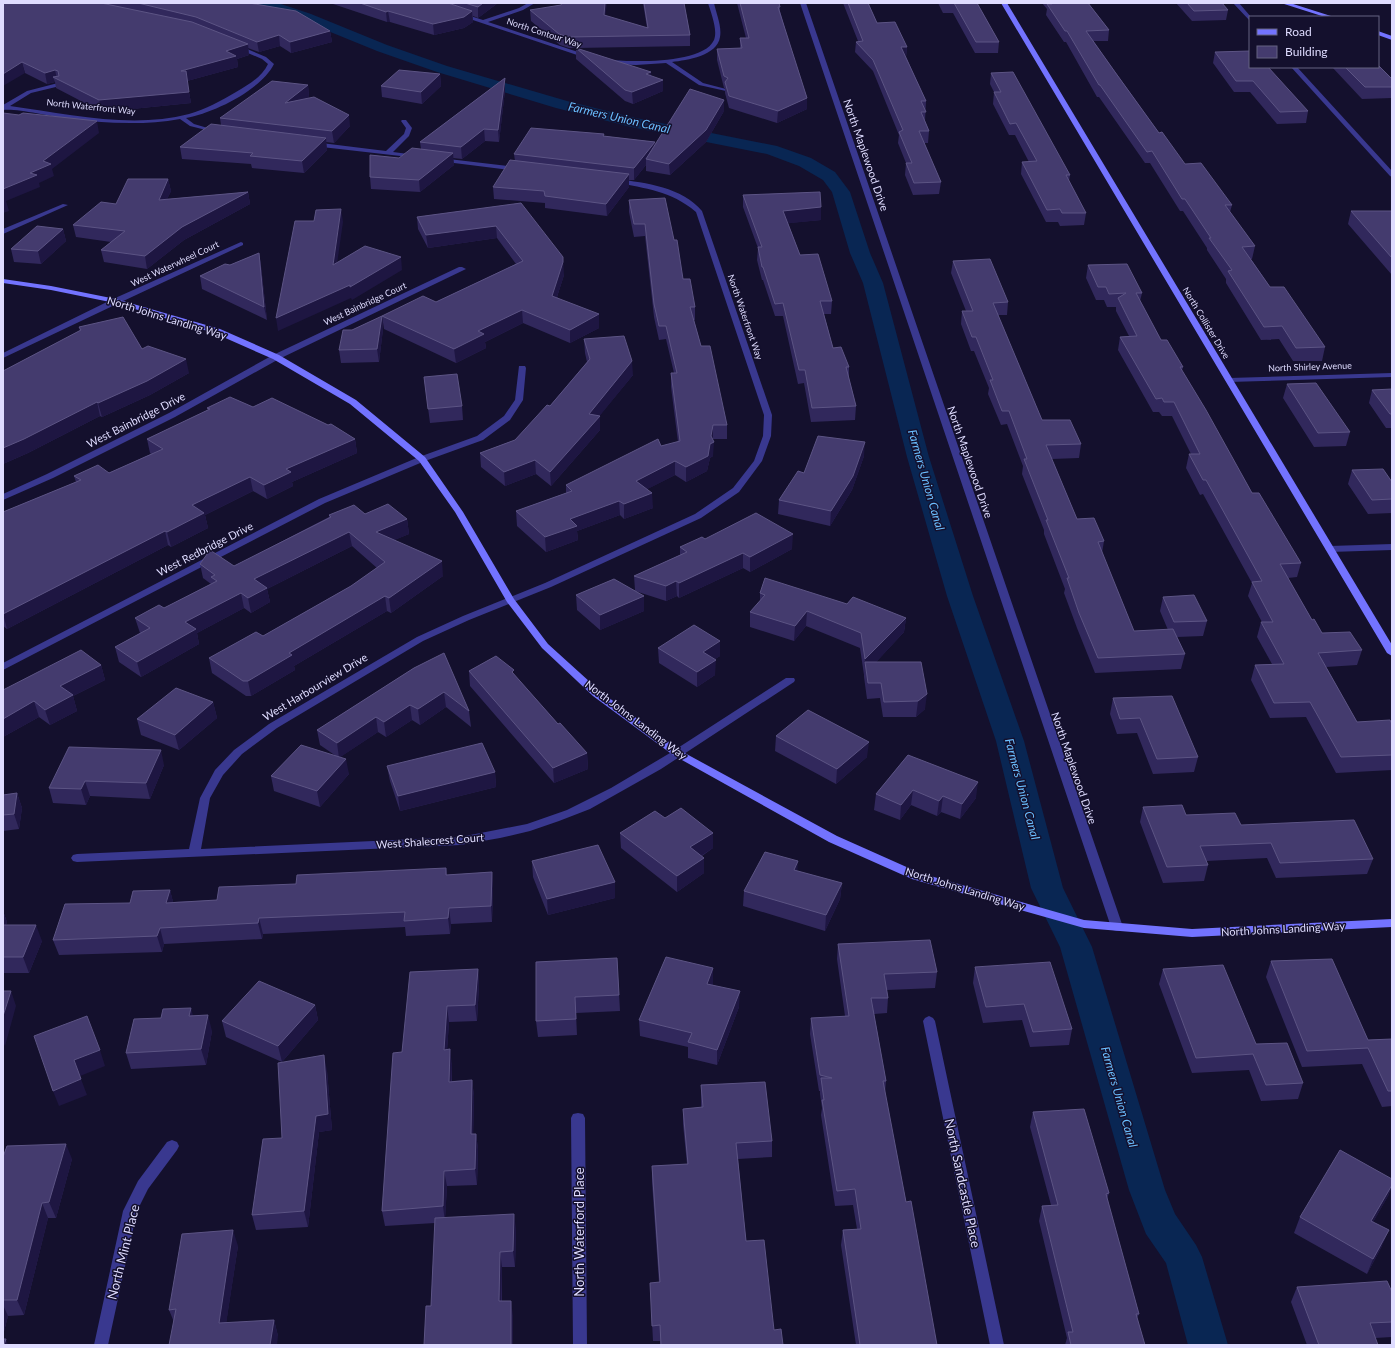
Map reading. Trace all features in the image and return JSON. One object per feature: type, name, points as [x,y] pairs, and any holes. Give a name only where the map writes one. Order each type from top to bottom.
[{"type":"street","points":[[483,22],[522,9],[532,3]]},
{"type":"street","points":[[601,60],[632,64],[668,62],[695,56],[705,51],[717,40],[718,35],[711,3]]},
{"type":"street","name":"North Maplewood Drive","points":[[803,3],[1116,927]]},
{"type":"street","name":"North Collister Drive","points":[[1004,3],[1392,653]]},
{"type":"street","points":[[1236,3],[1249,18]]},
{"type":"street","points":[[1284,3],[1328,16]]},
{"type":"street","name":"North Contour Way","points":[[454,13],[594,59]]},
{"type":"street","points":[[1379,33],[1392,38]]},
{"type":"street","name":"North Waterfront Way","points":[[3,108],[115,121],[157,121],[182,118],[216,108],[234,99],[267,73],[271,64],[264,58],[235,46]]},
{"type":"street","points":[[668,62],[701,84],[724,90]]},
{"type":"street","points":[[1295,68],[1392,175]]},
{"type":"street","points":[[3,108],[29,92],[58,85]]},
{"type":"street","points":[[182,118],[192,125],[211,132],[226,134]]},
{"type":"street","points":[[388,153],[407,136],[409,128],[404,121]]},
{"type":"street","points":[[303,143],[528,170]]},
{"type":"street","name":"North Waterfront Way","points":[[510,600],[548,585],[698,516],[736,490],[758,461],[766,436],[768,415],[699,211],[680,196],[661,188],[606,180]]},
{"type":"street","points":[[3,232],[65,205]]},
{"type":"street","name":"West Waterwheel Court","points":[[3,356],[116,301],[241,244]]},
{"type":"street","name":"West Bainbridge Court","points":[[276,357],[462,269]]},
{"type":"street","name":"North Johns Landing Way","points":[[3,281],[51,288],[116,301],[217,331],[276,357],[353,402],[422,459],[459,512],[510,600],[545,646],[591,689],[677,753],[834,839],[909,872],[1084,924],[1192,933],[1392,923]]},
{"type":"street","name":"West Bainbridge Drive","points":[[3,497],[50,476],[172,415],[276,357]]},
{"type":"street","name":"West Redbridge Drive","points":[[3,667],[322,502],[422,459],[480,438],[507,418],[519,400],[522,368]]},
{"type":"street","name":"North Shirley Avenue","points":[[1228,380],[1392,375]]},
{"type":"street","points":[[1330,549],[1392,547]]},
{"type":"street","name":"West Harbourview Drive","points":[[194,853],[205,798],[219,773],[238,752],[273,726],[420,639],[510,600]]},
{"type":"street","name":"West Shalecrest Court","points":[[77,858],[460,841],[501,835],[541,824],[581,808],[616,791],[790,680]]},
{"type":"street","name":"North Sandcastle Place","points":[[929,1022],[997,1345]]},
{"type":"street","name":"North Waterford Place","points":[[578,1118],[580,1345]]},
{"type":"street","name":"North Mint Place","points":[[101,1345],[130,1211],[143,1185],[172,1146]]},
{"type":"building","points":[[3,3],[101,3],[192,22],[248,44],[226,51],[236,56],[181,71],[186,71],[189,92],[99,100],[53,77],[59,76],[58,71],[55,70],[45,73],[22,62],[3,74]]},
{"type":"building","points":[[138,3],[249,3],[296,11],[330,31],[290,42],[279,35],[257,42],[196,17]]},
{"type":"building","points":[[360,3],[448,3],[472,11],[464,17],[433,24],[388,11],[386,12]]},
{"type":"building","points":[[465,3],[483,3],[478,7]]},
{"type":"building","points":[[562,3],[605,3],[604,15],[648,28],[644,3],[684,3],[690,35],[568,37],[559,34],[530,10],[561,5]]},
{"type":"building","points":[[740,3],[779,3],[780,7],[778,7],[807,98],[778,111],[729,96],[725,82],[728,78],[724,76],[717,49],[742,48],[740,38],[749,38]]},
{"type":"building","points":[[848,3],[868,3],[877,23],[895,22],[907,47],[901,47],[926,101],[921,101],[926,112],[921,112],[929,131],[919,131],[941,182],[914,183],[906,163],[912,163],[899,132],[903,130],[873,60],[856,42],[863,41]]},
{"type":"building","points":[[954,3],[977,3],[999,42],[976,42]]},
{"type":"building","points":[[1088,3],[1109,30],[1086,31],[1159,133],[1162,132],[1185,164],[1201,163],[1232,205],[1225,205],[1255,246],[1242,247],[1270,287],[1284,287],[1325,347],[1296,348],[1282,326],[1264,327],[1228,271],[1232,270],[1209,238],[1211,238],[1185,199],[1182,199],[1152,151],[1147,152],[1099,85],[1067,31],[1065,31],[1047,4]]},
{"type":"building","points":[[1187,3],[1222,3],[1228,10],[1194,11]]},
{"type":"building","points":[[576,48],[651,72],[646,74],[663,80],[632,92],[625,90]]},
{"type":"building","points":[[1249,51],[1249,68],[1269,68],[1308,111],[1280,112],[1253,81],[1236,81],[1215,52]]},
{"type":"building","points":[[1379,66],[1392,79],[1392,87],[1365,87],[1346,68],[1379,68]]},
{"type":"building","points":[[399,70],[440,74],[421,92],[381,86]]},
{"type":"building","points":[[1013,72],[1070,175],[1066,175],[1086,213],[1062,213],[1060,209],[1047,210],[1022,162],[1037,161],[1016,123],[1010,124],[994,92],[1001,92],[991,73]]},
{"type":"building","points":[[505,78],[498,130],[484,129],[461,147],[420,142]]},
{"type":"building","points":[[272,81],[308,85],[285,103],[314,97],[349,115],[332,131],[220,118]]},
{"type":"building","points":[[690,89],[724,100],[706,130],[669,164],[646,159]]},
{"type":"building","points":[[3,113],[19,115],[23,113],[97,121],[43,161],[51,164],[30,173],[37,175],[3,189]]},
{"type":"building","points":[[211,124],[326,138],[302,161],[250,156],[253,153],[180,147]]},
{"type":"building","points":[[531,128],[604,134],[603,136],[655,142],[634,168],[514,154]]},
{"type":"building","points":[[412,148],[453,153],[419,180],[370,177],[370,155],[399,158]]},
{"type":"building","points":[[510,160],[629,174],[606,204],[545,196],[544,191],[493,187]]},
{"type":"building","points":[[128,179],[168,179],[159,200],[248,192],[182,227],[145,256],[101,250],[125,231],[73,225],[101,202],[116,204]]},
{"type":"building","points":[[820,192],[821,207],[783,211],[800,255],[818,254],[832,301],[820,301],[833,348],[841,347],[849,367],[846,367],[856,406],[812,408],[805,370],[799,370],[783,303],[775,304],[762,267],[758,247],[762,247],[743,195]]},
{"type":"building","points":[[665,198],[674,240],[677,240],[683,279],[690,279],[695,307],[690,307],[701,346],[710,346],[727,425],[713,425],[711,436],[714,442],[710,444],[708,456],[686,467],[675,461],[636,481],[652,493],[624,504],[619,501],[570,519],[577,526],[545,537],[516,511],[572,491],[566,485],[658,439],[661,446],[680,441],[671,373],[677,373],[666,326],[659,326],[654,304],[645,224],[634,224],[629,200]]},
{"type":"building","points":[[521,203],[563,257],[563,262],[552,296],[599,314],[570,330],[522,310],[478,331],[484,334],[454,349],[382,316],[423,296],[436,302],[523,261],[496,226],[426,235],[417,217]]},
{"type":"building","points":[[341,209],[333,265],[365,246],[401,257],[350,287],[350,285],[276,318],[295,221],[314,221],[316,210]]},
{"type":"building","points":[[1351,211],[1392,212],[1392,258]]},
{"type":"building","points":[[37,226],[63,229],[38,251],[11,249]]},
{"type":"building","points":[[259,253],[264,307],[200,276],[225,264],[230,265]]},
{"type":"building","points":[[990,259],[1008,302],[993,303],[1042,420],[1070,420],[1081,444],[1046,445],[1077,519],[1094,518],[1104,541],[1098,542],[1134,631],[1173,629],[1185,654],[1098,658],[1079,613],[1067,578],[1069,578],[1024,459],[1027,459],[1009,411],[1002,411],[990,380],[993,380],[976,337],[972,337],[962,311],[973,311],[953,261]]},
{"type":"building","points":[[1127,264],[1142,293],[1136,293],[1161,340],[1167,340],[1183,367],[1180,367],[1206,410],[1252,493],[1259,493],[1301,563],[1280,564],[1312,620],[1314,619],[1322,633],[1350,632],[1362,650],[1318,653],[1357,722],[1390,720],[1392,724],[1392,755],[1341,757],[1310,702],[1274,703],[1255,665],[1284,664],[1261,622],[1273,622],[1252,582],[1262,581],[1206,480],[1203,480],[1189,454],[1200,454],[1174,402],[1164,402],[1162,398],[1156,399],[1120,337],[1137,336],[1118,298],[1126,293],[1109,294],[1106,287],[1098,287],[1088,265]]},
{"type":"building","points":[[382,316],[377,349],[339,350],[343,330],[352,330]]},
{"type":"building","points":[[123,317],[142,349],[148,346],[186,359],[147,381],[98,403],[97,402],[3,448],[3,371],[81,330],[79,327]]},
{"type":"building","points":[[624,336],[632,361],[589,414],[600,416],[550,472],[535,460],[504,472],[480,453],[515,440],[547,405],[550,406],[590,359],[584,339]]},
{"type":"building","points":[[457,374],[462,406],[428,409],[424,377]]},
{"type":"building","points":[[1316,383],[1350,432],[1318,433],[1287,384]]},
{"type":"building","points":[[1392,389],[1392,414],[1390,414],[1372,390]]},
{"type":"building","points":[[230,397],[253,407],[272,398],[328,425],[331,424],[355,439],[286,469],[291,472],[264,485],[250,477],[192,505],[204,513],[167,532],[165,531],[3,614],[3,512],[81,480],[74,476],[98,465],[109,473],[163,449],[147,439],[210,409],[207,408]]},
{"type":"building","points":[[818,436],[865,442],[853,476],[831,511],[779,500],[798,471],[804,473]]},
{"type":"building","points":[[1383,469],[1392,482],[1392,499],[1372,500],[1352,470]]},
{"type":"building","points":[[388,504],[407,519],[376,532],[442,561],[389,598],[385,596],[289,653],[292,655],[248,681],[243,681],[209,658],[256,632],[263,636],[351,586],[385,562],[349,532],[254,579],[267,588],[248,598],[241,593],[185,622],[196,629],[137,662],[115,647],[150,628],[135,618],[159,605],[164,608],[217,581],[211,577],[215,575],[200,564],[210,550],[234,566],[331,517],[329,515],[354,505],[365,514]]},
{"type":"building","points":[[756,513],[793,534],[750,557],[743,553],[679,583],[676,581],[666,586],[634,576],[687,552],[680,547],[702,537],[705,539]]},
{"type":"building","points":[[765,578],[847,604],[853,597],[906,618],[865,659],[861,633],[807,611],[795,626],[750,612],[765,595],[760,593]]},
{"type":"building","points":[[614,579],[644,596],[600,615],[576,595]]},
{"type":"building","points":[[1194,595],[1207,621],[1174,622],[1163,597]]},
{"type":"building","points":[[694,625],[720,641],[703,652],[716,660],[697,672],[658,648]]},
{"type":"building","points":[[81,650],[101,665],[60,686],[73,695],[45,710],[34,701],[3,719],[3,690]]},
{"type":"building","points":[[444,653],[469,711],[444,692],[418,709],[410,705],[384,722],[376,717],[337,743],[317,730],[414,668]]},
{"type":"building","points":[[496,656],[514,670],[512,672],[558,724],[560,723],[587,753],[553,768],[469,671]]},
{"type":"building","points":[[865,662],[921,662],[927,694],[918,701],[884,702],[881,683],[868,683]]},
{"type":"building","points":[[176,688],[213,702],[175,735],[137,719]]},
{"type":"building","points":[[1172,696],[1198,757],[1157,759],[1140,718],[1120,719],[1113,698]]},
{"type":"building","points":[[808,710],[869,742],[837,769],[776,736]]},
{"type":"building","points":[[482,743],[495,772],[398,796],[387,766]]},
{"type":"building","points":[[301,745],[346,759],[317,791],[271,776]]},
{"type":"building","points":[[69,747],[161,750],[146,783],[85,781],[81,789],[49,788]]},
{"type":"building","points":[[908,755],[978,782],[962,804],[943,796],[939,801],[913,790],[901,805],[876,794]]},
{"type":"building","points":[[17,793],[14,814],[3,815],[3,795]]},
{"type":"building","points":[[1182,805],[1186,815],[1235,813],[1241,825],[1354,820],[1373,859],[1280,863],[1271,843],[1200,846],[1208,865],[1167,867],[1143,807]]},
{"type":"building","points":[[681,808],[713,833],[690,847],[704,858],[677,876],[620,833],[655,811],[665,818]]},
{"type":"building","points":[[598,845],[615,882],[547,899],[532,861]]},
{"type":"building","points":[[765,852],[798,861],[794,870],[842,883],[826,915],[744,891]]},
{"type":"building","points":[[446,868],[446,875],[492,872],[491,906],[449,908],[448,918],[404,921],[405,912],[259,918],[258,923],[160,928],[157,936],[53,940],[65,904],[130,903],[133,891],[170,890],[166,903],[217,900],[219,887],[296,884],[297,875]]},
{"type":"building","points":[[3,925],[36,925],[23,957],[3,957]]},
{"type":"building","points":[[930,940],[937,972],[884,974],[888,998],[871,998],[886,1081],[883,1081],[906,1202],[911,1201],[937,1345],[860,1345],[843,1230],[861,1229],[855,1189],[837,1191],[822,1100],[824,1100],[821,1078],[832,1078],[820,1075],[811,1018],[849,1016],[838,944]]},
{"type":"building","points":[[666,957],[713,968],[707,984],[740,991],[717,1050],[688,1042],[692,1033],[639,1020]]},
{"type":"building","points":[[617,958],[619,995],[575,997],[576,1019],[536,1021],[536,962]]},
{"type":"building","points":[[1332,959],[1368,1040],[1392,1039],[1392,1091],[1388,1091],[1368,1048],[1307,1051],[1271,961]]},
{"type":"building","points":[[1050,962],[1072,1029],[1033,1032],[1024,1004],[986,1007],[975,967]]},
{"type":"building","points":[[1223,965],[1256,1044],[1287,1043],[1303,1083],[1266,1085],[1253,1054],[1196,1058],[1163,969]]},
{"type":"building","points":[[478,969],[475,1005],[447,1006],[444,1050],[450,1049],[449,1082],[472,1080],[471,1134],[476,1134],[475,1169],[444,1171],[443,1206],[382,1211],[393,1053],[402,1052],[410,972]]},
{"type":"building","points":[[259,981],[315,1005],[278,1046],[222,1021]]},
{"type":"building","points":[[3,991],[11,991],[3,1016]]},
{"type":"building","points":[[191,1008],[189,1016],[208,1015],[201,1049],[126,1053],[134,1019],[161,1018],[163,1009]]},
{"type":"building","points":[[87,1016],[100,1050],[74,1060],[81,1079],[53,1091],[34,1036]]},
{"type":"building","points":[[324,1055],[328,1114],[316,1116],[304,1211],[252,1215],[263,1139],[282,1138],[278,1063]]},
{"type":"building","points":[[765,1082],[772,1141],[736,1143],[746,1241],[764,1240],[774,1330],[781,1329],[783,1345],[661,1345],[660,1325],[652,1326],[650,1283],[660,1282],[652,1166],[688,1164],[683,1109],[703,1107],[701,1085]]},
{"type":"building","points":[[1084,1109],[1109,1193],[1106,1194],[1139,1314],[1136,1314],[1145,1345],[1071,1345],[1068,1332],[1073,1332],[1042,1206],[1058,1205],[1033,1112]]},
{"type":"building","points":[[66,1144],[49,1202],[42,1203],[17,1300],[3,1300],[3,1157],[7,1146]]},
{"type":"building","points":[[1340,1150],[1392,1179],[1392,1185],[1371,1221],[1389,1230],[1373,1259],[1300,1217]]},
{"type":"building","points":[[514,1214],[513,1251],[500,1252],[499,1301],[511,1301],[511,1345],[424,1345],[426,1306],[431,1306],[435,1218]]},
{"type":"building","points":[[233,1230],[219,1323],[274,1320],[270,1345],[169,1345],[176,1309],[169,1310],[182,1234]]},
{"type":"building","points":[[1387,1281],[1392,1292],[1392,1322],[1370,1323],[1378,1345],[1319,1345],[1297,1287]]},
{"type":"building","points":[[3,1339],[6,1339],[4,1345],[3,1345]]},
{"type":"waterway","name":"Farmers Union Canal","points":[[264,3],[306,17],[382,48],[442,69],[562,105],[631,122],[771,150],[805,162],[829,176],[841,192],[860,253],[873,283],[918,457],[960,596],[1010,741],[1047,888],[1076,947],[1147,1190],[1159,1222],[1183,1257],[1208,1345]]}]
